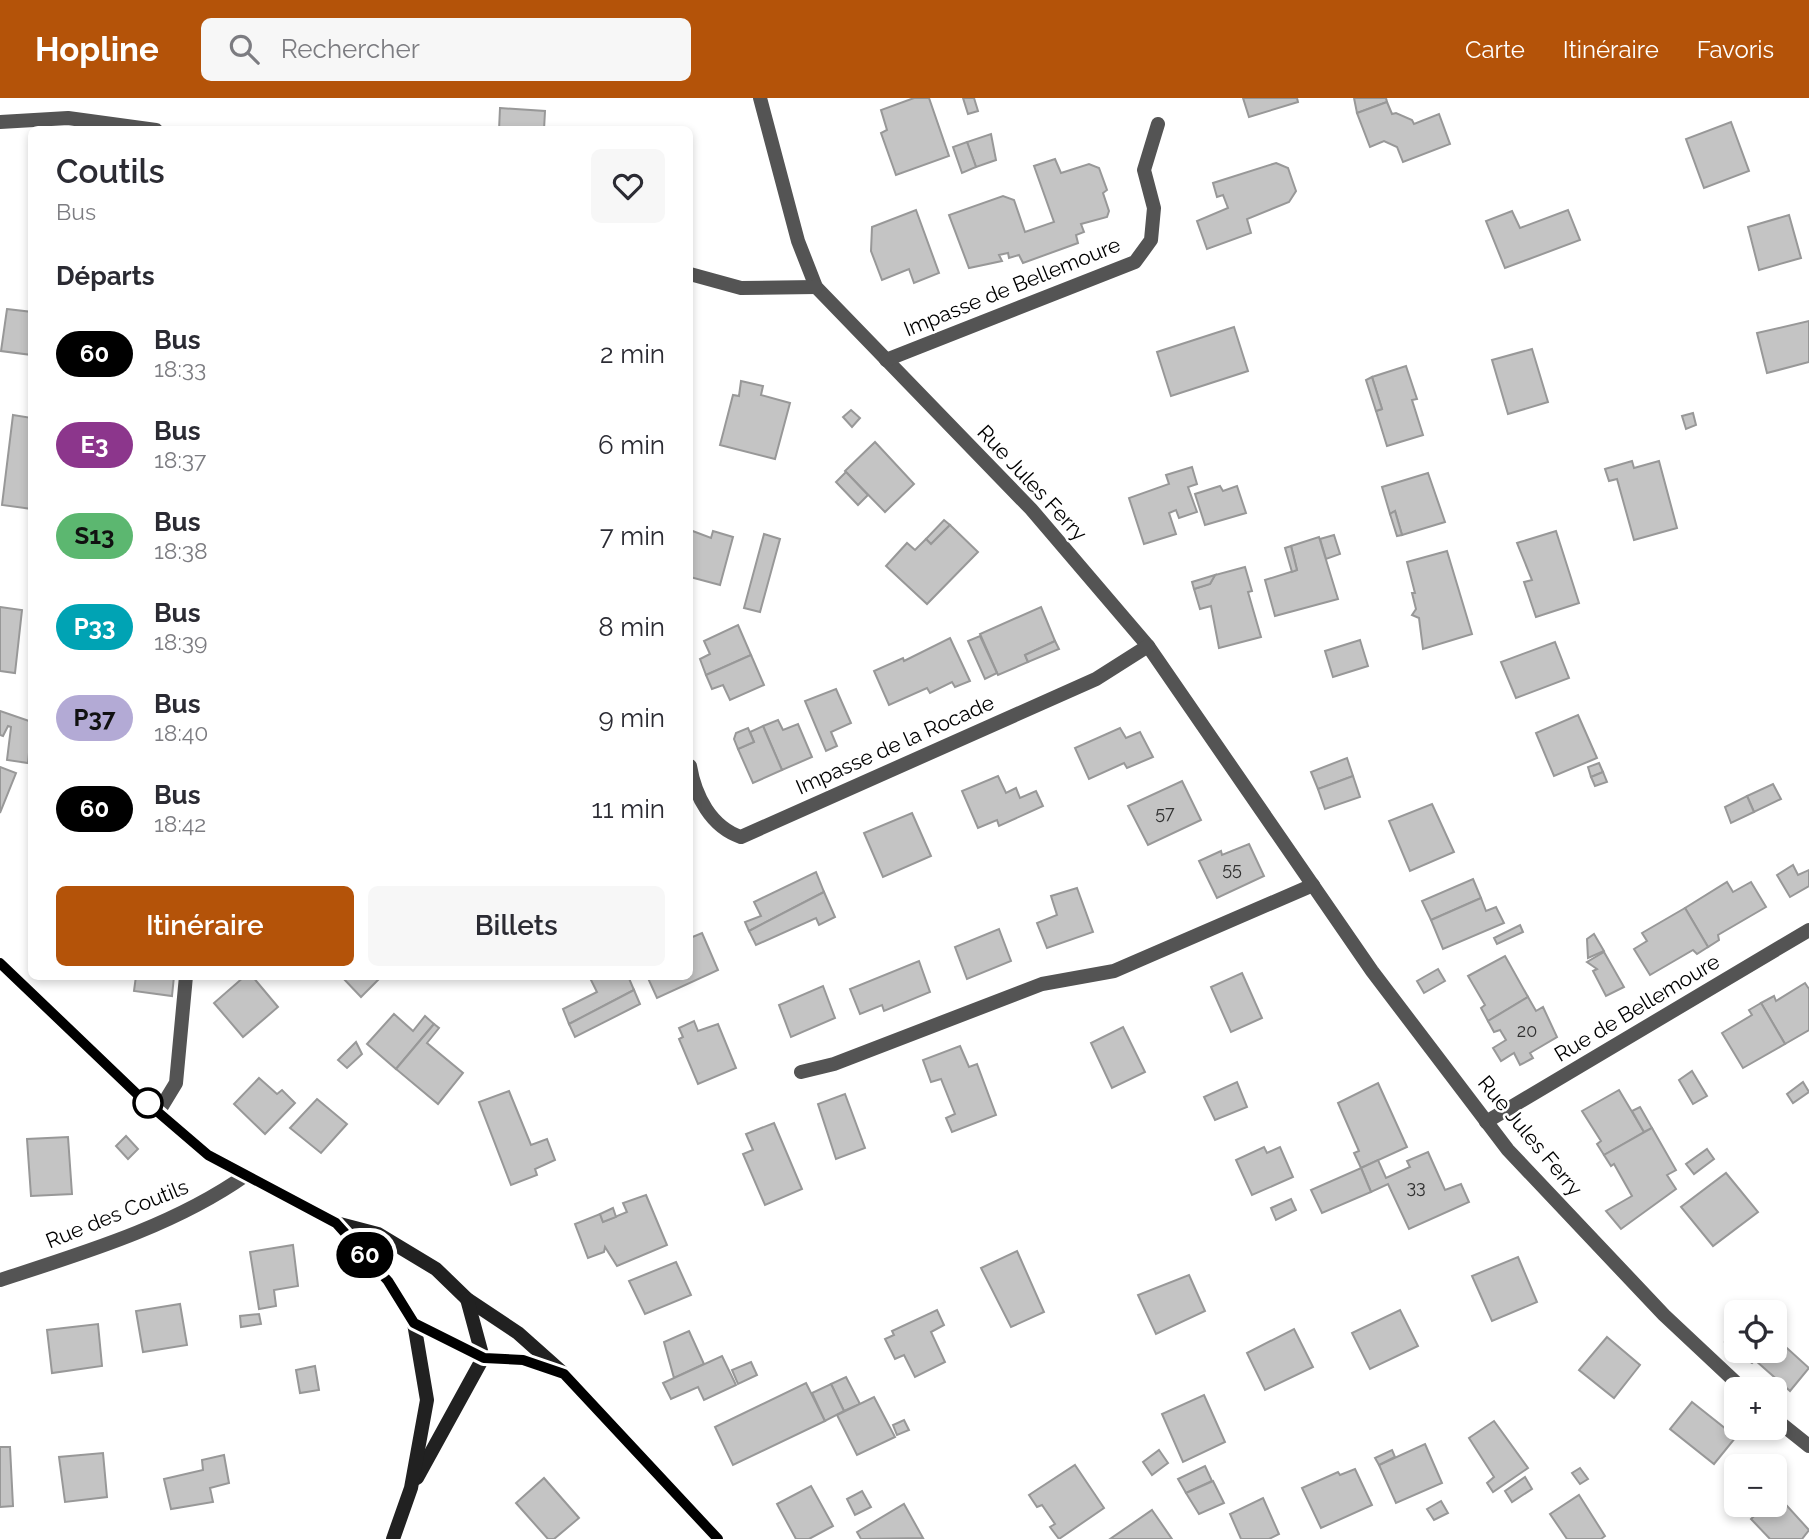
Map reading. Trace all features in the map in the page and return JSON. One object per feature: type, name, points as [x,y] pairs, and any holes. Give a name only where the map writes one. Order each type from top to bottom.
[{"type":"street","name":"Rue Jules Ferry","points":[[760,98],[798,241],[816,287],[1031,509],[1147,646],[1372,971],[1508,1150],[1664,1315],[1730,1377]]},
{"type":"street","points":[[0,122],[68,118],[127,126]]},
{"type":"street","name":"Impasse de Bellemoure","points":[[886,360],[1135,262],[1151,240],[1154,208],[1144,170],[1158,124]]},
{"type":"street","points":[[693,275],[741,288],[816,287]]},
{"type":"street","name":"Impasse de la Rocade","points":[[693,773],[712,820],[725,832],[741,837],[1096,679],[1147,646]]},
{"type":"street","points":[[801,1072],[834,1065],[1042,984],[1114,971],[1313,885]]},
{"type":"street","name":"Rue de Bellemoure","points":[[1486,1122],[1809,930]]},
{"type":"street","points":[[1,966],[208,1155],[336,1223],[378,1234],[436,1269],[467,1299],[518,1333],[564,1374],[718,1539]]},
{"type":"street","points":[[159,1111],[176,1083],[186,980]]},
{"type":"street","name":"Rue des Coutils","points":[[0,1280],[79,1255],[151,1225],[219,1194],[246,1175]]},
{"type":"street","points":[[336,1223],[388,1281],[414,1323],[428,1400],[411,1488],[393,1539]]},
{"type":"street","points":[[411,1488],[484,1358],[467,1299]]},
{"type":"street","points":[[414,1323],[484,1358],[523,1360],[564,1374]]},
{"type":"street","points":[[1787,1428],[1809,1446]]},
{"type":"building","points":[[914,98],[929,98],[949,156],[896,175],[881,133],[887,130],[881,110]]},
{"type":"building","points":[[963,98],[974,98],[978,111],[968,114]]},
{"type":"building","points":[[1243,98],[1297,98],[1298,102],[1249,117]]},
{"type":"building","points":[[1354,98],[1386,98],[1387,102],[1357,113]]},
{"type":"building","points":[[1387,102],[1392,114],[1396,113],[1412,120],[1414,124],[1439,114],[1450,144],[1403,162],[1397,147],[1384,141],[1370,147],[1357,113]]},
{"type":"building","points":[[500,108],[545,111],[544,126],[499,126]]},
{"type":"building","points":[[1731,122],[1749,171],[1704,188],[1686,139]]},
{"type":"building","points":[[991,134],[996,160],[976,167],[967,142]]},
{"type":"building","points":[[967,142],[976,167],[962,173],[953,147]]},
{"type":"building","points":[[1055,159],[1061,173],[1089,164],[1099,168],[1107,190],[1103,193],[1109,211],[1107,217],[1081,224],[1084,232],[1076,235],[1078,243],[1023,263],[1019,255],[1009,258],[1008,253],[999,255],[1002,261],[969,268],[949,215],[1003,196],[1014,200],[1025,232],[1054,222],[1034,166]]},
{"type":"building","points":[[1276,163],[1288,168],[1296,191],[1289,202],[1247,219],[1251,233],[1207,249],[1197,221],[1228,208],[1223,195],[1217,197],[1213,183]]},
{"type":"building","points":[[916,210],[939,273],[914,283],[909,269],[882,280],[871,251],[872,227]]},
{"type":"building","points":[[1568,210],[1580,240],[1505,268],[1486,221],[1512,211],[1520,228]]},
{"type":"building","points":[[1789,215],[1801,258],[1759,270],[1748,227]]},
{"type":"building","points":[[7,309],[28,312],[28,354],[1,351]]},
{"type":"building","points":[[1809,321],[1809,362],[1767,373],[1757,333]]},
{"type":"building","points":[[1234,327],[1248,371],[1171,396],[1157,352]]},
{"type":"building","points":[[1532,349],[1548,402],[1508,414],[1492,360]]},
{"type":"building","points":[[1406,366],[1417,399],[1412,400],[1423,435],[1387,446],[1376,411],[1382,409],[1372,377]]},
{"type":"building","points":[[1372,377],[1382,409],[1376,411],[1366,380]]},
{"type":"building","points":[[741,381],[763,386],[761,395],[790,403],[775,459],[720,445],[733,395],[739,396]]},
{"type":"building","points":[[851,410],[860,418],[852,427],[843,417]]},
{"type":"building","points":[[1693,413],[1696,425],[1686,429],[1682,416]]},
{"type":"building","points":[[13,415],[28,417],[28,508],[2,505]]},
{"type":"building","points":[[875,442],[914,484],[885,512],[845,471]]},
{"type":"building","points":[[1632,461],[1634,468],[1659,461],[1677,528],[1634,540],[1617,479],[1609,481],[1605,469]]},
{"type":"building","points":[[1192,467],[1197,484],[1188,487],[1197,512],[1179,518],[1176,510],[1169,513],[1176,534],[1144,544],[1129,498],[1169,484],[1166,475]]},
{"type":"building","points":[[846,472],[868,495],[858,505],[836,482]]},
{"type":"building","points":[[1428,473],[1445,522],[1402,535],[1395,511],[1390,514],[1382,487]]},
{"type":"building","points":[[1220,486],[1223,491],[1237,486],[1246,513],[1205,525],[1195,494]]},
{"type":"building","points":[[1395,511],[1402,535],[1397,536],[1390,514]]},
{"type":"building","points":[[944,520],[950,525],[931,544],[926,539]]},
{"type":"building","points":[[950,525],[978,552],[927,604],[886,566],[907,543],[915,550],[926,539],[931,544]]},
{"type":"building","points":[[693,531],[711,538],[713,531],[733,537],[720,585],[693,578]]},
{"type":"building","points":[[1556,531],[1579,603],[1536,617],[1524,582],[1532,580],[1517,543]]},
{"type":"building","points":[[764,534],[780,539],[760,612],[744,608]]},
{"type":"building","points":[[1334,535],[1340,554],[1326,559],[1320,539]]},
{"type":"building","points":[[1319,537],[1338,599],[1275,616],[1265,580],[1297,570],[1291,546]]},
{"type":"building","points":[[1291,546],[1297,570],[1292,572],[1285,548]]},
{"type":"building","points":[[1447,551],[1472,634],[1423,649],[1419,618],[1412,615],[1416,609],[1412,593],[1415,593],[1407,562]]},
{"type":"building","points":[[1245,567],[1252,591],[1248,592],[1261,637],[1219,648],[1211,606],[1200,609],[1194,589],[1210,584],[1215,575]]},
{"type":"building","points":[[1215,575],[1210,584],[1194,589],[1192,582]]},
{"type":"building","points":[[0,607],[22,610],[15,673],[0,671]]},
{"type":"building","points":[[1041,607],[1055,641],[1025,655],[1028,662],[998,675],[980,634]]},
{"type":"building","points":[[738,625],[751,655],[706,675],[700,659],[710,654],[704,641]]},
{"type":"building","points":[[980,636],[997,673],[985,679],[968,641]]},
{"type":"building","points":[[950,638],[970,681],[955,687],[952,682],[930,693],[927,688],[889,705],[874,671],[903,658],[904,661]]},
{"type":"building","points":[[1360,640],[1368,666],[1333,677],[1325,651]]},
{"type":"building","points":[[1055,641],[1059,649],[1028,662],[1025,655]]},
{"type":"building","points":[[1555,642],[1569,678],[1516,698],[1501,662]]},
{"type":"building","points":[[751,655],[764,685],[730,700],[723,685],[712,689],[706,675]]},
{"type":"building","points":[[836,689],[851,723],[831,732],[837,746],[826,751],[805,701]]},
{"type":"building","points":[[0,711],[28,721],[28,763],[7,760],[11,727],[8,726],[3,736],[0,735]]},
{"type":"building","points":[[1578,715],[1597,758],[1554,776],[1536,733]]},
{"type":"building","points":[[778,720],[783,730],[798,724],[812,757],[782,770],[763,726]]},
{"type":"building","points":[[763,726],[782,770],[753,783],[738,749],[754,742],[750,732]]},
{"type":"building","points":[[748,728],[754,742],[738,749],[734,739],[736,733]]},
{"type":"building","points":[[1120,728],[1126,738],[1140,732],[1153,757],[1127,768],[1124,763],[1089,779],[1075,748]]},
{"type":"building","points":[[1347,758],[1353,776],[1318,789],[1311,772]]},
{"type":"building","points":[[1599,763],[1603,772],[1591,777],[1588,767]]},
{"type":"building","points":[[0,767],[16,773],[0,813]]},
{"type":"building","points":[[1603,772],[1607,782],[1595,786],[1591,777]]},
{"type":"building","points":[[998,776],[1006,793],[1016,788],[1020,798],[1036,791],[1043,806],[999,826],[997,820],[978,828],[962,791]]},
{"type":"building","points":[[1353,776],[1360,797],[1325,809],[1318,789]]},
{"type":"building","points":[[1182,781],[1201,820],[1148,845],[1128,806]]},
{"type":"building","points":[[1773,784],[1781,799],[1754,812],[1747,796]]},
{"type":"building","points":[[1747,796],[1754,812],[1731,823],[1725,807]]},
{"type":"building","points":[[1432,804],[1454,852],[1410,871],[1389,821]]},
{"type":"building","points":[[912,813],[931,856],[883,877],[864,833]]},
{"type":"building","points":[[1249,844],[1264,876],[1217,898],[1199,861],[1221,851],[1222,855]]},
{"type":"building","points":[[1793,865],[1798,875],[1809,870],[1809,886],[1790,897],[1777,875]]},
{"type":"building","points":[[816,872],[824,892],[749,931],[745,922],[761,916],[754,902]]},
{"type":"building","points":[[1473,879],[1481,898],[1431,920],[1422,901]]},
{"type":"building","points":[[1727,882],[1733,892],[1751,882],[1766,907],[1718,935],[1719,940],[1708,947],[1685,908]]},
{"type":"building","points":[[1077,888],[1093,932],[1047,948],[1037,923],[1057,915],[1051,896]]},
{"type":"building","points":[[824,892],[835,917],[819,925],[816,918],[756,945],[749,931]]},
{"type":"building","points":[[1481,898],[1486,911],[1496,907],[1504,923],[1443,949],[1431,920]]},
{"type":"building","points":[[1685,908],[1708,947],[1697,954],[1693,950],[1650,975],[1634,949],[1647,941],[1642,933]]},
{"type":"building","points":[[1520,925],[1523,932],[1497,944],[1494,938]]},
{"type":"building","points":[[999,929],[1011,961],[967,979],[955,947]]},
{"type":"building","points":[[702,933],[718,970],[657,998],[649,980],[693,980],[693,937]]},
{"type":"building","points":[[1594,934],[1604,951],[1588,958],[1587,939]]},
{"type":"building","points":[[1604,952],[1624,987],[1606,996],[1593,971],[1597,969],[1587,962]]},
{"type":"building","points":[[1505,956],[1528,997],[1488,1021],[1481,1008],[1485,1005],[1468,976]]},
{"type":"building","points":[[919,961],[930,992],[884,1011],[882,1005],[860,1014],[850,989]]},
{"type":"building","points":[[1438,969],[1445,981],[1424,993],[1417,981]]},
{"type":"building","points":[[1242,973],[1262,1018],[1231,1032],[1211,987]]},
{"type":"building","points":[[135,980],[174,980],[172,996],[134,991]]},
{"type":"building","points":[[240,980],[255,980],[278,1007],[243,1037],[214,1003]]},
{"type":"building","points":[[345,980],[378,980],[361,997]]},
{"type":"building","points":[[591,980],[630,980],[634,990],[569,1024],[563,1009],[597,992]]},
{"type":"building","points":[[1805,983],[1809,989],[1809,1030],[1785,1044],[1761,1003],[1774,996],[1776,1001]]},
{"type":"building","points":[[823,986],[835,1018],[791,1037],[779,1005]]},
{"type":"building","points":[[634,990],[640,1004],[575,1037],[569,1024]]},
{"type":"building","points":[[1528,997],[1536,1011],[1543,1007],[1557,1037],[1530,1053],[1533,1058],[1520,1065],[1514,1053],[1501,1061],[1493,1048],[1506,1040],[1500,1030],[1494,1032],[1488,1021]]},
{"type":"building","points":[[1761,1003],[1785,1044],[1743,1068],[1722,1033],[1752,1015],[1749,1010]]},
{"type":"building","points":[[394,1014],[413,1031],[425,1016],[434,1024],[396,1069],[367,1044]]},
{"type":"building","points":[[694,1021],[698,1031],[718,1024],[736,1068],[698,1084],[679,1039],[683,1037],[679,1028]]},
{"type":"building","points":[[434,1024],[439,1028],[427,1043],[463,1073],[438,1104],[396,1069]]},
{"type":"building","points":[[1123,1027],[1145,1072],[1112,1088],[1091,1043]]},
{"type":"building","points":[[356,1042],[362,1054],[347,1068],[338,1060]]},
{"type":"building","points":[[960,1046],[969,1067],[977,1064],[996,1115],[952,1132],[946,1118],[955,1114],[941,1079],[931,1082],[923,1060]]},
{"type":"building","points":[[1692,1071],[1707,1096],[1693,1104],[1679,1080]]},
{"type":"building","points":[[259,1078],[277,1094],[282,1090],[295,1103],[265,1134],[234,1104]]},
{"type":"building","points":[[1237,1082],[1247,1107],[1215,1120],[1204,1097]]},
{"type":"building","points":[[1803,1082],[1809,1092],[1793,1103],[1787,1094]]},
{"type":"building","points":[[1378,1083],[1407,1147],[1361,1168],[1354,1153],[1359,1151],[1338,1103]]},
{"type":"building","points":[[1619,1090],[1644,1132],[1604,1155],[1597,1144],[1601,1141],[1582,1111]]},
{"type":"building","points":[[509,1091],[531,1145],[547,1139],[555,1160],[535,1169],[537,1175],[511,1185],[479,1102]]},
{"type":"building","points":[[845,1094],[865,1148],[836,1159],[818,1104]]},
{"type":"building","points":[[317,1099],[347,1124],[321,1153],[290,1128]]},
{"type":"building","points":[[1640,1107],[1652,1128],[1644,1132],[1632,1111]]},
{"type":"building","points":[[774,1123],[802,1189],[765,1205],[743,1154],[753,1150],[746,1134]]},
{"type":"building","points":[[1652,1128],[1676,1170],[1667,1175],[1676,1189],[1621,1229],[1606,1211],[1632,1196],[1614,1164],[1611,1166],[1604,1155]]},
{"type":"building","points":[[126,1136],[138,1149],[128,1159],[116,1146]]},
{"type":"building","points":[[68,1137],[72,1194],[31,1196],[27,1139]]},
{"type":"building","points":[[1264,1147],[1267,1153],[1280,1147],[1293,1177],[1252,1195],[1236,1160]]},
{"type":"building","points":[[1707,1149],[1714,1159],[1694,1174],[1686,1164]]},
{"type":"building","points":[[1428,1152],[1445,1190],[1461,1184],[1469,1202],[1409,1229],[1388,1184],[1371,1192],[1361,1168],[1378,1160],[1386,1178],[1410,1167],[1407,1161]]},
{"type":"building","points":[[1361,1168],[1371,1192],[1322,1213],[1311,1190]]},
{"type":"building","points":[[1726,1173],[1758,1212],[1713,1246],[1681,1207]]},
{"type":"building","points":[[646,1195],[667,1245],[617,1266],[605,1247],[604,1252],[588,1258],[575,1224],[600,1214],[603,1222],[627,1212],[623,1203]]},
{"type":"building","points":[[1291,1199],[1296,1210],[1276,1220],[1271,1208]]},
{"type":"building","points":[[613,1208],[616,1217],[603,1222],[600,1214]]},
{"type":"building","points":[[293,1245],[298,1286],[274,1290],[276,1306],[259,1309],[250,1252]]},
{"type":"building","points":[[1017,1251],[1044,1312],[1011,1327],[981,1268]]},
{"type":"building","points":[[1518,1257],[1537,1302],[1492,1321],[1472,1276]]},
{"type":"building","points":[[676,1262],[691,1295],[645,1314],[629,1281]]},
{"type":"building","points":[[1189,1275],[1205,1311],[1156,1334],[1138,1295]]},
{"type":"building","points":[[180,1304],[187,1345],[143,1352],[136,1311]]},
{"type":"building","points":[[937,1310],[944,1325],[931,1332],[945,1362],[915,1377],[904,1355],[895,1359],[885,1339],[894,1335],[892,1331]]},
{"type":"building","points":[[1400,1310],[1418,1346],[1370,1369],[1352,1333]]},
{"type":"building","points":[[259,1314],[261,1324],[241,1327],[240,1316]]},
{"type":"building","points":[[98,1324],[102,1366],[52,1373],[47,1330]]},
{"type":"building","points":[[1294,1329],[1313,1367],[1265,1390],[1247,1353]]},
{"type":"building","points":[[689,1331],[704,1364],[674,1378],[664,1342]]},
{"type":"building","points":[[1607,1337],[1640,1365],[1614,1398],[1579,1370]]},
{"type":"building","points":[[1787,1348],[1809,1368],[1790,1391],[1787,1388],[1787,1377],[1774,1377],[1758,1363],[1787,1363]]},
{"type":"building","points":[[722,1356],[736,1385],[704,1400],[698,1387],[671,1399],[663,1383]]},
{"type":"building","points":[[751,1362],[757,1375],[738,1384],[732,1370]]},
{"type":"building","points":[[315,1366],[319,1390],[300,1393],[296,1370]]},
{"type":"building","points":[[846,1377],[860,1404],[844,1411],[831,1384]]},
{"type":"building","points":[[806,1383],[825,1421],[733,1465],[715,1427]]},
{"type":"building","points":[[831,1384],[844,1411],[825,1421],[812,1393]]},
{"type":"building","points":[[1204,1395],[1225,1442],[1183,1462],[1162,1414]]},
{"type":"building","points":[[874,1397],[895,1437],[857,1455],[837,1415]]},
{"type":"building","points":[[1692,1402],[1724,1427],[1724,1440],[1734,1440],[1714,1464],[1670,1429]]},
{"type":"building","points":[[904,1420],[909,1430],[897,1435],[893,1425]]},
{"type":"building","points":[[1494,1421],[1528,1468],[1493,1492],[1487,1483],[1494,1477],[1469,1438]]},
{"type":"building","points":[[1425,1444],[1442,1483],[1396,1503],[1379,1465]]},
{"type":"building","points":[[0,1447],[10,1447],[13,1506],[0,1507]]},
{"type":"building","points":[[1159,1450],[1168,1463],[1152,1475],[1143,1462]]},
{"type":"building","points":[[1392,1450],[1395,1457],[1379,1465],[1375,1458]]},
{"type":"building","points":[[103,1453],[107,1497],[65,1502],[59,1457]]},
{"type":"building","points":[[224,1455],[229,1483],[210,1488],[213,1502],[171,1509],[164,1479],[203,1470],[202,1460]]},
{"type":"building","points":[[1075,1465],[1104,1508],[1059,1539],[1050,1527],[1055,1524],[1042,1505],[1037,1507],[1029,1495]]},
{"type":"building","points":[[1205,1466],[1212,1481],[1186,1493],[1178,1479]]},
{"type":"building","points":[[1580,1468],[1588,1479],[1580,1484],[1572,1473]]},
{"type":"building","points":[[1355,1469],[1372,1505],[1321,1528],[1302,1488],[1338,1472],[1340,1475]]},
{"type":"building","points":[[1525,1477],[1532,1489],[1512,1502],[1505,1491]]},
{"type":"building","points":[[544,1478],[579,1518],[554,1539],[548,1539],[516,1503]]},
{"type":"building","points":[[1213,1481],[1224,1503],[1199,1514],[1186,1493]]},
{"type":"building","points":[[811,1486],[833,1526],[809,1539],[796,1539],[777,1504]]},
{"type":"building","points":[[862,1491],[871,1507],[855,1515],[847,1499]]},
{"type":"building","points":[[1579,1495],[1605,1536],[1601,1539],[1567,1539],[1550,1514]]},
{"type":"building","points":[[1263,1498],[1279,1534],[1269,1539],[1241,1539],[1230,1514]]},
{"type":"building","points":[[1441,1501],[1448,1513],[1434,1520],[1427,1509]]},
{"type":"building","points":[[904,1504],[923,1538],[861,1539],[857,1532]]},
{"type":"building","points":[[1787,1506],[1809,1530],[1802,1539],[1770,1539],[1751,1519],[1787,1517]]},
{"type":"building","points":[[1152,1510],[1172,1539],[1110,1539]]},
{"type":"bus line","name":"60","points":[[0,963],[138,1095],[208,1155],[336,1223],[388,1281],[414,1323],[484,1358],[523,1360],[564,1374],[718,1539]]}]
